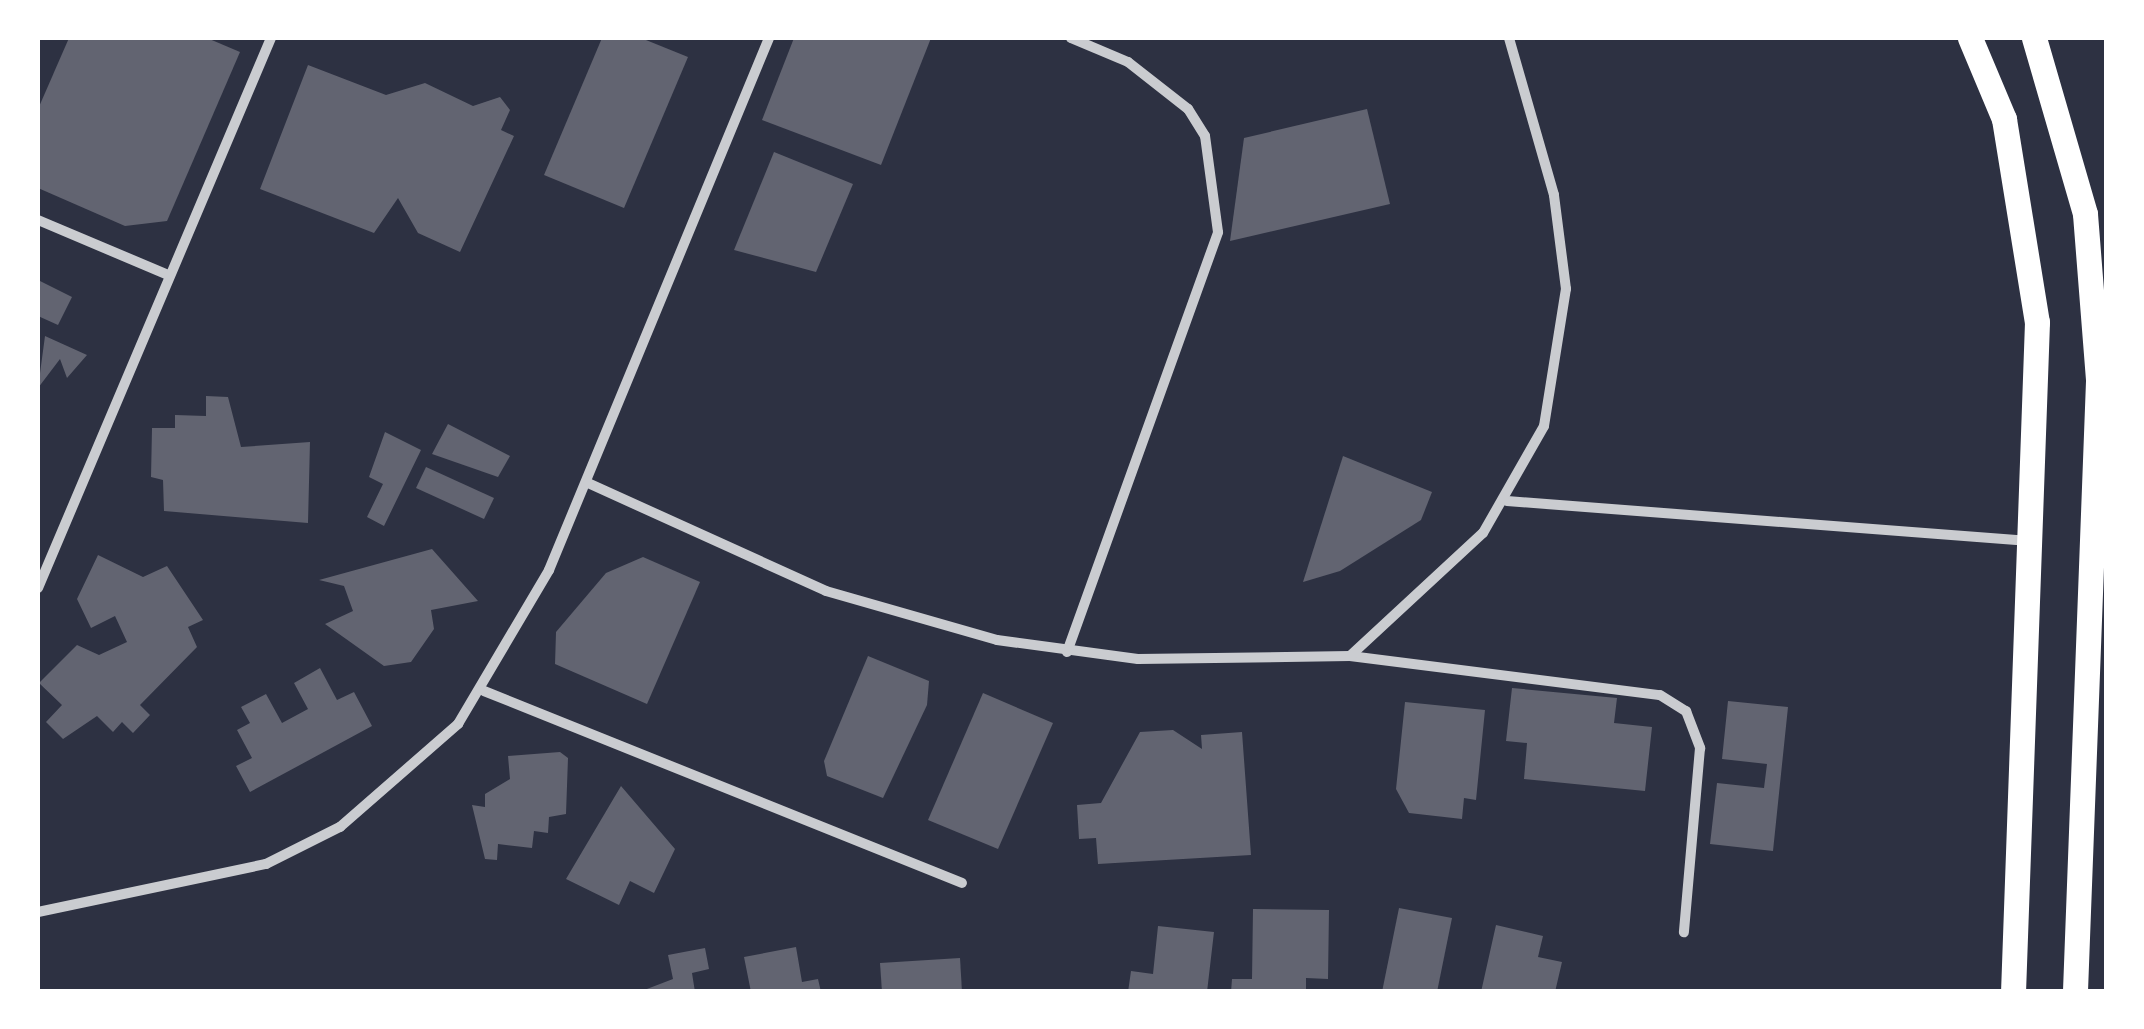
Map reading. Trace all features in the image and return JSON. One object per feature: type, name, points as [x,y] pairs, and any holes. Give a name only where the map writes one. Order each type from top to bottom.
[{"type":"main road","points":[[1970,38],[2004,119],[2032,261],[2034,542],[2013,992]]},
{"type":"main road","points":[[2034,38],[2086,214],[2098,381],[2074,992]]},
{"type":"street","points":[[38,588],[270,38]]},
{"type":"street","points":[[38,912],[218,878],[304,846],[404,777],[484,691],[588,483],[770,38]]},
{"type":"street","points":[[1068,652],[1218,232],[1205,136],[1188,109],[1128,62],[1070,38]]},
{"type":"street","points":[[1350,656],[1456,562],[1507,501],[1544,426],[1566,289],[1554,195],[1509,38]]},
{"type":"street","points":[[38,220],[168,275]]},
{"type":"street","points":[[588,483],[855,601],[1068,652],[1350,656],[1647,690],[1686,711],[1700,748],[1684,932]]},
{"type":"street","points":[[1507,501],[2034,542]]},
{"type":"street","points":[[484,691],[962,883]]},
{"type":"building","points":[[69,38],[207,38],[240,52],[167,221],[125,226],[38,188],[38,109]]},
{"type":"building","points":[[602,38],[641,38],[688,57],[624,208],[544,175]]},
{"type":"building","points":[[794,38],[931,38],[881,165],[762,120]]},
{"type":"building","points":[[308,65],[386,95],[425,83],[473,106],[500,97],[510,110],[501,130],[514,136],[460,252],[418,233],[398,198],[374,233],[260,189]]},
{"type":"building","points":[[1367,109],[1390,204],[1230,241],[1244,138]]},
{"type":"building","points":[[774,152],[853,184],[816,272],[734,250]]},
{"type":"building","points":[[38,280],[72,297],[58,325],[38,316]]},
{"type":"building","points":[[45,336],[87,355],[67,378],[60,359],[38,388]]},
{"type":"building","points":[[206,396],[228,397],[241,447],[310,442],[308,523],[164,511],[163,480],[151,477],[152,428],[175,428],[175,415],[206,416]]},
{"type":"building","points":[[448,424],[510,456],[498,477],[432,454]]},
{"type":"building","points":[[385,432],[421,450],[384,526],[367,517],[383,484],[369,477]]},
{"type":"building","points":[[1343,456],[1432,492],[1421,520],[1340,571],[1303,582]]},
{"type":"building","points":[[426,467],[494,498],[484,519],[416,488]]},
{"type":"building","points":[[432,549],[478,601],[431,610],[434,629],[411,662],[384,666],[325,624],[353,611],[344,586],[319,580]]},
{"type":"building","points":[[98,555],[143,577],[167,566],[203,620],[188,627],[197,647],[140,705],[150,715],[133,733],[122,722],[113,732],[97,716],[63,739],[46,722],[62,705],[39,683],[77,645],[99,655],[127,642],[115,616],[91,628],[77,599]]},
{"type":"building","points":[[643,557],[700,582],[647,704],[555,664],[556,632],[606,573]]},
{"type":"building","points":[[868,656],[929,681],[927,705],[883,798],[827,776],[824,761]]},
{"type":"building","points":[[320,668],[337,700],[354,692],[372,726],[250,792],[236,766],[252,758],[237,730],[250,723],[241,707],[266,694],[282,723],[308,709],[294,683]]},
{"type":"building","points":[[1512,688],[1617,698],[1614,723],[1652,727],[1645,791],[1524,779],[1527,743],[1506,741]]},
{"type":"building","points":[[983,693],[1053,723],[998,849],[928,820]]},
{"type":"building","points":[[1728,701],[1788,707],[1773,851],[1710,844],[1717,783],[1764,788],[1767,764],[1722,759]]},
{"type":"building","points":[[1405,702],[1485,710],[1476,800],[1464,798],[1462,819],[1409,813],[1396,789]]},
{"type":"building","points":[[1173,730],[1202,749],[1201,735],[1242,732],[1251,855],[1098,864],[1096,838],[1079,839],[1077,805],[1101,803],[1140,732]]},
{"type":"building","points":[[560,752],[568,758],[566,814],[549,817],[548,833],[534,831],[532,848],[498,844],[497,860],[485,859],[472,805],[485,807],[485,794],[510,779],[508,756]]},
{"type":"building","points":[[621,786],[675,849],[654,893],[630,881],[619,905],[566,879]]},
{"type":"building","points":[[1399,908],[1452,918],[1437,992],[1382,992]]},
{"type":"building","points":[[1253,909],[1329,910],[1328,979],[1306,978],[1306,992],[1231,992],[1232,979],[1252,979]]},
{"type":"building","points":[[1496,925],[1543,936],[1538,957],[1562,962],[1555,992],[1481,992]]},
{"type":"building","points":[[1158,926],[1214,932],[1207,992],[1128,992],[1131,971],[1153,974]]},
{"type":"building","points":[[796,947],[802,982],[818,979],[821,992],[751,992],[744,957]]},
{"type":"building","points":[[705,948],[709,969],[692,973],[695,992],[639,992],[673,979],[668,955]]},
{"type":"building","points":[[960,958],[962,992],[882,992],[880,963]]}]
